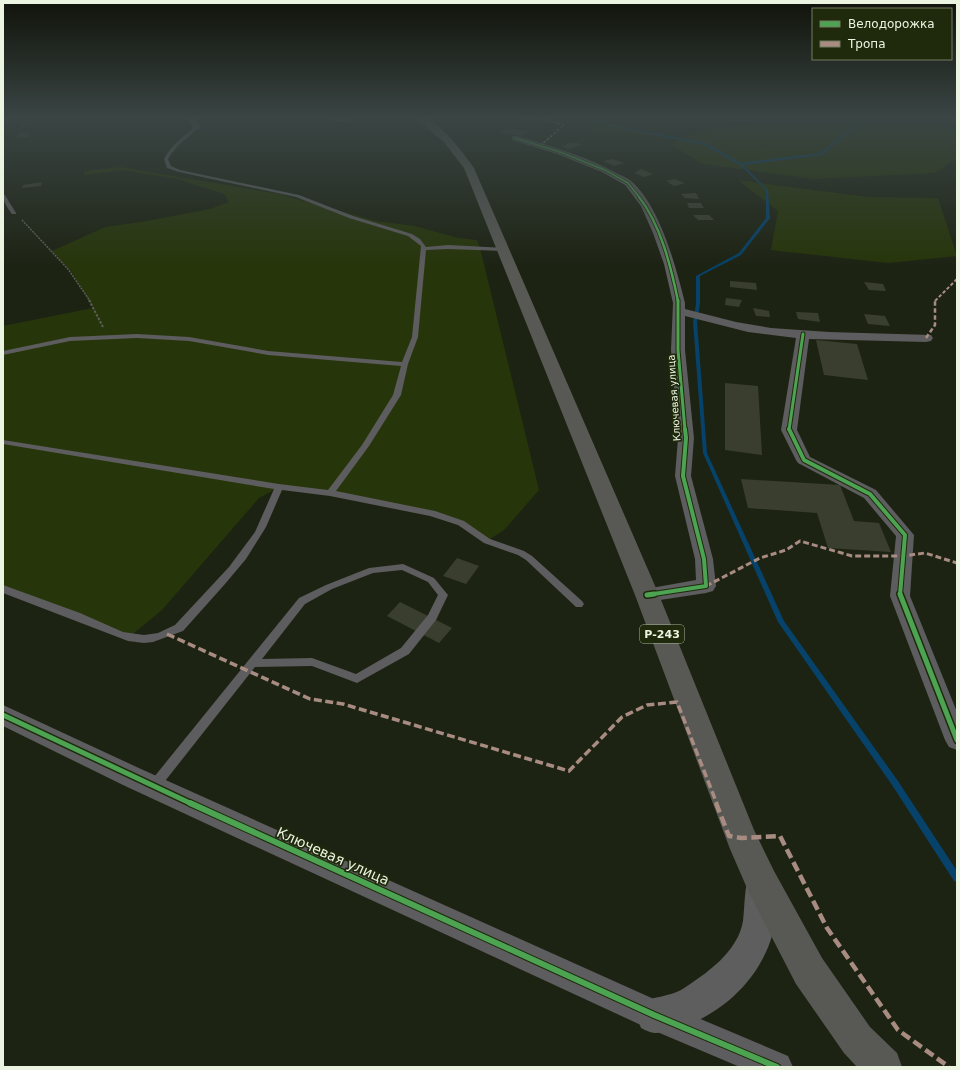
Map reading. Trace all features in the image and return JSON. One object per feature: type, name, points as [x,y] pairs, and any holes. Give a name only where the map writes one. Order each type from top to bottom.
[{"type":"highway","name":"Р-243","points":[[469,168],[647,595],[741,838],[762,883],[809,971],[857,1040],[883,1067]]},
{"type":"main road","points":[[654,1015],[683,1008],[712,991],[738,966],[755,941],[761,908],[762,883]]},
{"type":"street","name":"Ключевая улица","points":[[600,168],[628,183],[646,206],[670,264],[679,303],[678,350],[686,438],[683,476],[704,559],[706,586],[647,595]]},
{"type":"street","points":[[679,311],[722,323],[763,331],[803,334],[926,338]]},
{"type":"street","points":[[803,334],[788,430],[804,460],[870,494],[905,535],[900,596],[956,736]]},
{"type":"street","name":"Ключевая улица","points":[[3,715],[154,787],[654,1015],[777,1067]]},
{"type":"lane","points":[[171,168],[179,171],[298,196],[351,216],[410,235],[422,243],[424,249],[422,256],[415,336],[405,364],[397,394],[365,446],[330,493]]},
{"type":"lane","points":[[3,195],[14,213]]},
{"type":"lane","points":[[424,249],[448,247],[504,249]]},
{"type":"lane","points":[[3,353],[70,339],[104,336],[170,337],[268,353],[405,364]]},
{"type":"lane","points":[[3,442],[279,487],[330,493],[432,512],[461,523],[487,541],[521,553],[529,558],[579,604]]},
{"type":"lane","points":[[3,589],[88,620],[128,638],[154,638],[167,634],[179,628],[227,576],[246,552],[259,532],[279,487]]},
{"type":"lane","points":[[154,787],[252,663],[302,601],[329,587],[372,570],[403,567],[431,580],[443,595],[432,617],[405,651],[357,679],[312,662],[252,663]]},
{"type":"path","points":[[14,213],[71,271],[102,326],[104,336]]},
{"type":"green space","points":[[125,168],[279,194],[376,221],[415,226],[458,238],[477,240],[539,490],[504,530],[487,541],[476,534],[432,513],[279,487],[259,498],[162,610],[128,638],[3,589],[3,326],[93,308],[71,271],[52,251],[105,227],[210,209],[229,202],[224,194],[177,179],[124,170],[84,175],[84,171]]},
{"type":"green space","points":[[732,168],[942,168],[935,173],[814,179]]},
{"type":"green space","points":[[738,180],[868,197],[938,198],[957,256],[888,263],[771,250],[778,211]]},
{"type":"building","points":[[641,169],[653,174],[644,177],[634,173]]},
{"type":"building","points":[[674,179],[685,183],[675,186],[666,181]]},
{"type":"building","points":[[42,182],[41,186],[22,188],[23,185]]},
{"type":"building","points":[[696,193],[699,199],[685,198],[681,194]]},
{"type":"building","points":[[687,203],[701,203],[704,208],[689,208]]},
{"type":"building","points":[[693,215],[709,215],[714,220],[698,220]]},
{"type":"building","points":[[730,281],[756,283],[757,290],[730,287]]},
{"type":"building","points":[[864,282],[883,284],[886,291],[869,290]]},
{"type":"building","points":[[726,298],[742,300],[739,307],[725,305]]},
{"type":"building","points":[[753,308],[769,311],[770,317],[756,316]]},
{"type":"building","points":[[796,312],[818,313],[820,322],[798,319]]},
{"type":"building","points":[[864,314],[885,316],[890,326],[868,324]]},
{"type":"building","points":[[816,340],[857,344],[868,380],[824,375]]},
{"type":"building","points":[[725,383],[758,386],[762,455],[725,450]]},
{"type":"building","points":[[741,479],[840,485],[854,521],[879,523],[891,552],[828,548],[817,513],[748,508]]},
{"type":"building","points":[[457,558],[479,566],[466,584],[443,576]]},
{"type":"building","points":[[400,602],[452,628],[439,643],[387,616]]},
{"type":"waterway","points":[[745,168],[767,190],[768,218],[740,254],[698,276],[698,304],[695,322],[705,453],[781,622],[895,783],[957,878]]},
{"type":"marked path","points":[[926,338],[935,325],[935,301],[957,279]]},
{"type":"marked path","points":[[706,586],[760,558],[786,550],[800,541],[852,556],[903,556],[925,553],[957,563]]},
{"type":"marked path","points":[[167,634],[310,699],[343,704],[569,771],[622,717],[647,705],[677,702],[729,836],[741,838],[780,836],[827,928],[898,1030],[949,1067]]},
{"type":"cycle path","points":[[600,168],[628,183],[646,206],[670,264],[679,303],[678,350],[686,438],[683,476],[704,559],[706,586],[647,595]]},
{"type":"cycle path","points":[[803,334],[789,430],[804,460],[870,494],[905,535],[900,596],[957,740]]},
{"type":"cycle path","points":[[3,715],[132,777],[654,1015],[777,1067]]}]
